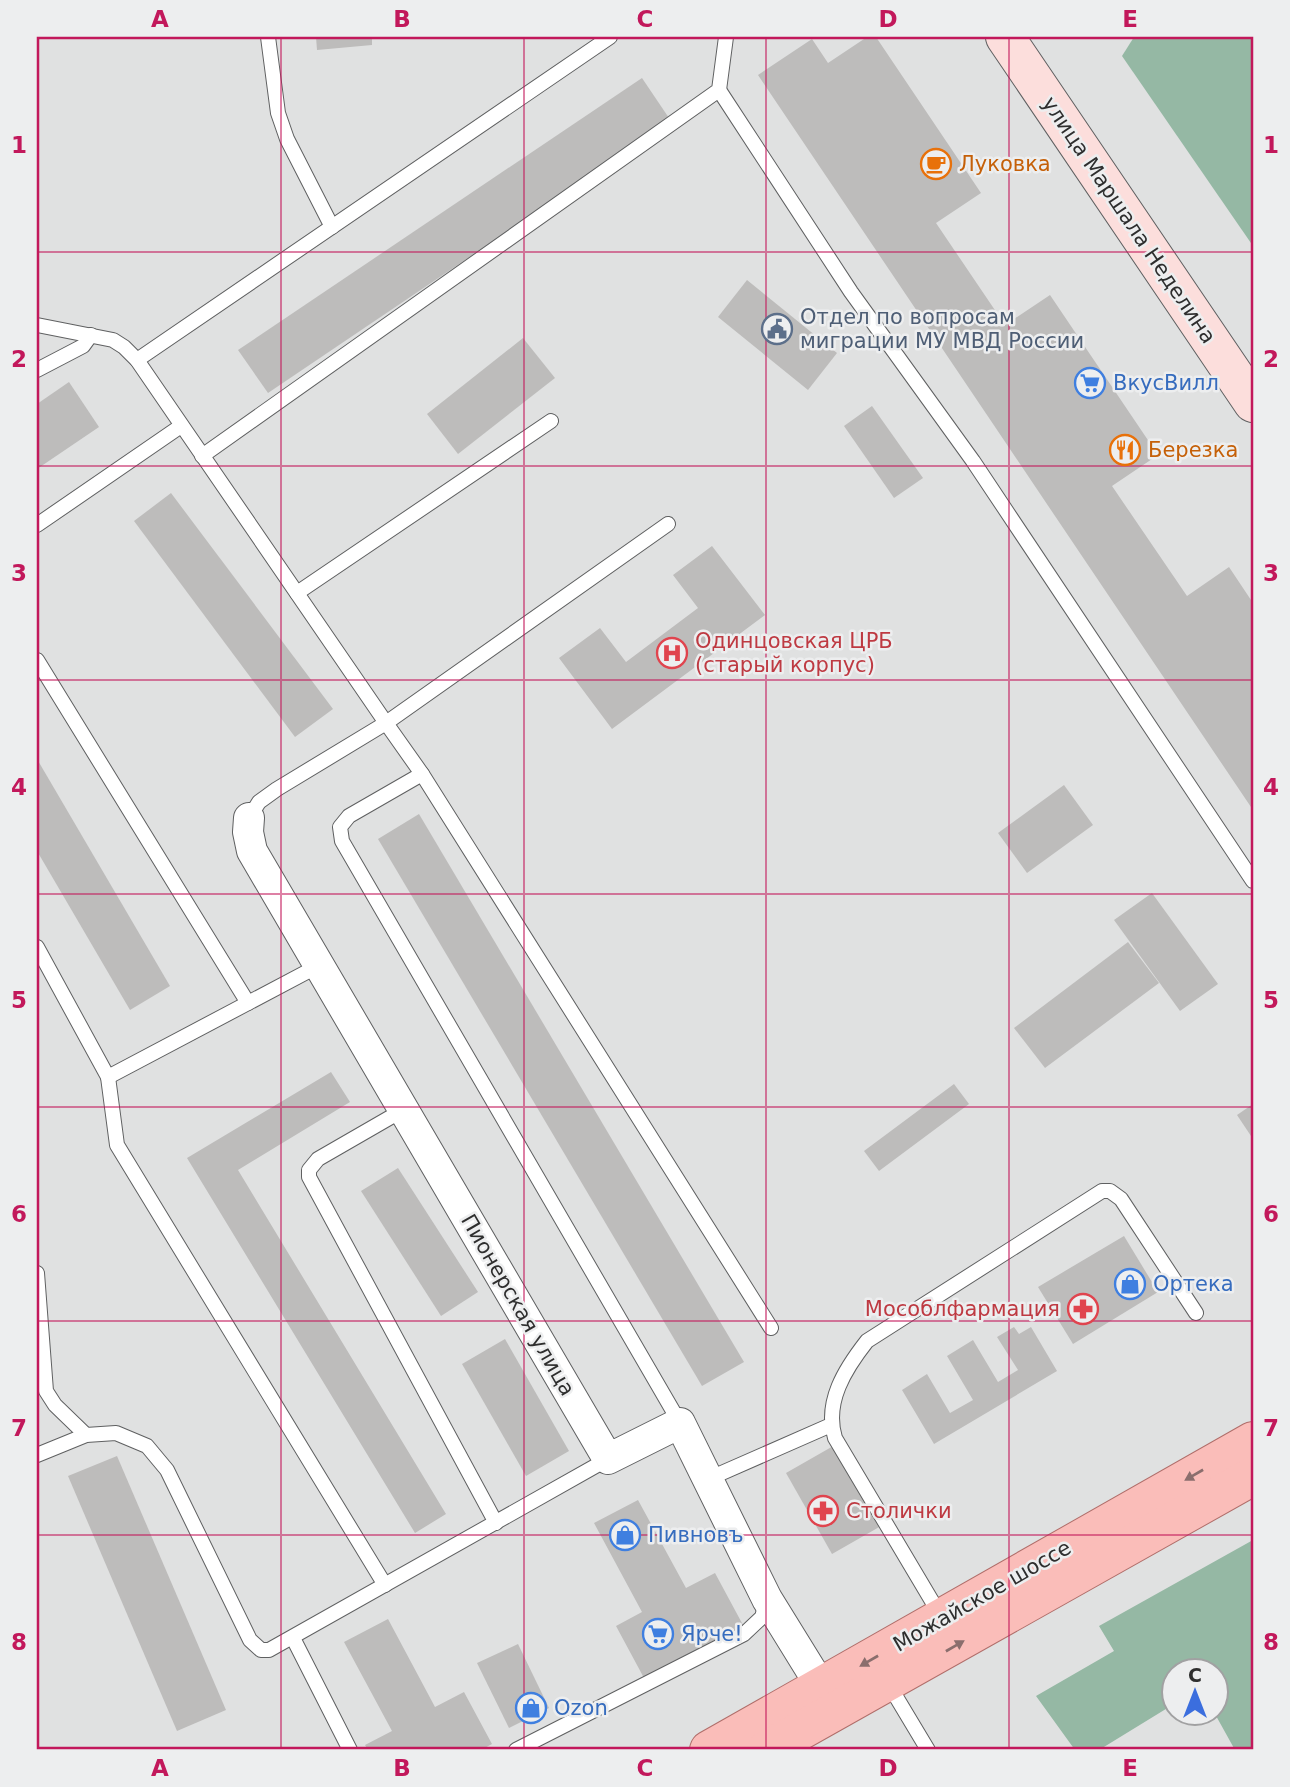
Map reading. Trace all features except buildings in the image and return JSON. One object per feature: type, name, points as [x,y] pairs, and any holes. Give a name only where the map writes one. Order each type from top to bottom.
[{"type":"main road","name":"Можайское шоссе","points":[[709,1750],[1253,1440]]},
{"type":"main road","name":"Можайское шоссе","points":[[766,1750],[888,1684],[1253,1476]]},
{"type":"street","name":"улица Маршала Неделина","points":[[1005,37],[1253,403]]},
{"type":"street","name":"Пионерская улица","points":[[249,818],[247,832],[252,851],[608,1459]]},
{"type":"street","points":[[608,1459],[680,1423],[767,1599],[822,1688]]},
{"type":"lane","points":[[268,37],[275,93],[287,139],[332,227]]},
{"type":"lane","points":[[137,360],[610,37]]},
{"type":"lane","points":[[726,37],[719,90],[850,292],[974,461],[1253,881]]},
{"type":"lane","points":[[202,456],[719,90]]},
{"type":"lane","points":[[37,325],[113,340],[137,360],[422,774],[771,1328]]},
{"type":"lane","points":[[37,370],[83,346],[91,335]]},
{"type":"lane","points":[[297,593],[551,421]]},
{"type":"lane","points":[[37,525],[181,426]]},
{"type":"lane","points":[[249,818],[259,802],[386,723],[668,524]]},
{"type":"lane","points":[[37,660],[248,1003]]},
{"type":"lane","points":[[422,774],[343,820],[340,834],[342,841],[680,1423]]},
{"type":"lane","points":[[37,947],[108,1077],[117,1146],[385,1585]]},
{"type":"lane","points":[[108,1077],[318,966]]},
{"type":"lane","points":[[403,1110],[318,1159],[309,1170],[309,1177],[496,1523]]},
{"type":"lane","points":[[943,1619],[835,1438],[831,1425],[836,1392],[849,1364],[867,1341],[1102,1191],[1110,1191],[1121,1199],[1196,1313]]},
{"type":"lane","points":[[37,1273],[46,1391],[55,1405],[86,1435]]},
{"type":"lane","points":[[708,1479],[831,1425]]},
{"type":"lane","points":[[37,1455],[86,1435],[116,1433],[147,1446],[167,1470],[255,1646],[269,1650],[608,1459]]},
{"type":"lane","points":[[516,1750],[744,1634],[762,1617],[767,1599]]},
{"type":"lane","points":[[293,1638],[350,1750]]},
{"type":"lane","points":[[888,1684],[928,1750]]},
{"type":"green space","points":[[1134,37],[1253,37],[1253,246],[1122,56]]},
{"type":"green space","points":[[1253,1540],[1253,1750],[1235,1750],[1223,1728],[1230,1728],[1230,1658],[1160,1658],[1160,1713],[1099,1750],[1075,1750],[1036,1696],[1114,1651],[1099,1626]]},
{"type":"place","name":"Луковка","points":[[936,164]]},
{"type":"place","name":"Отдел по вопросам миграции МУ МВД России","points":[[777,329]]},
{"type":"place","name":"ВкусВилл","points":[[1090,383]]},
{"type":"place","name":"Березка","points":[[1125,450]]},
{"type":"place","name":"Одинцовская ЦРБ (старый корпус)","points":[[672,653]]},
{"type":"place","name":"Ортека","points":[[1130,1284]]},
{"type":"place","name":"Мособлфармация","points":[[1083,1309]]},
{"type":"place","name":"Столички","points":[[823,1511]]},
{"type":"place","name":"Пивновъ","points":[[625,1535]]},
{"type":"place","name":"Ярче!","points":[[658,1634]]},
{"type":"place","name":"Ozon","points":[[531,1708]]}]
